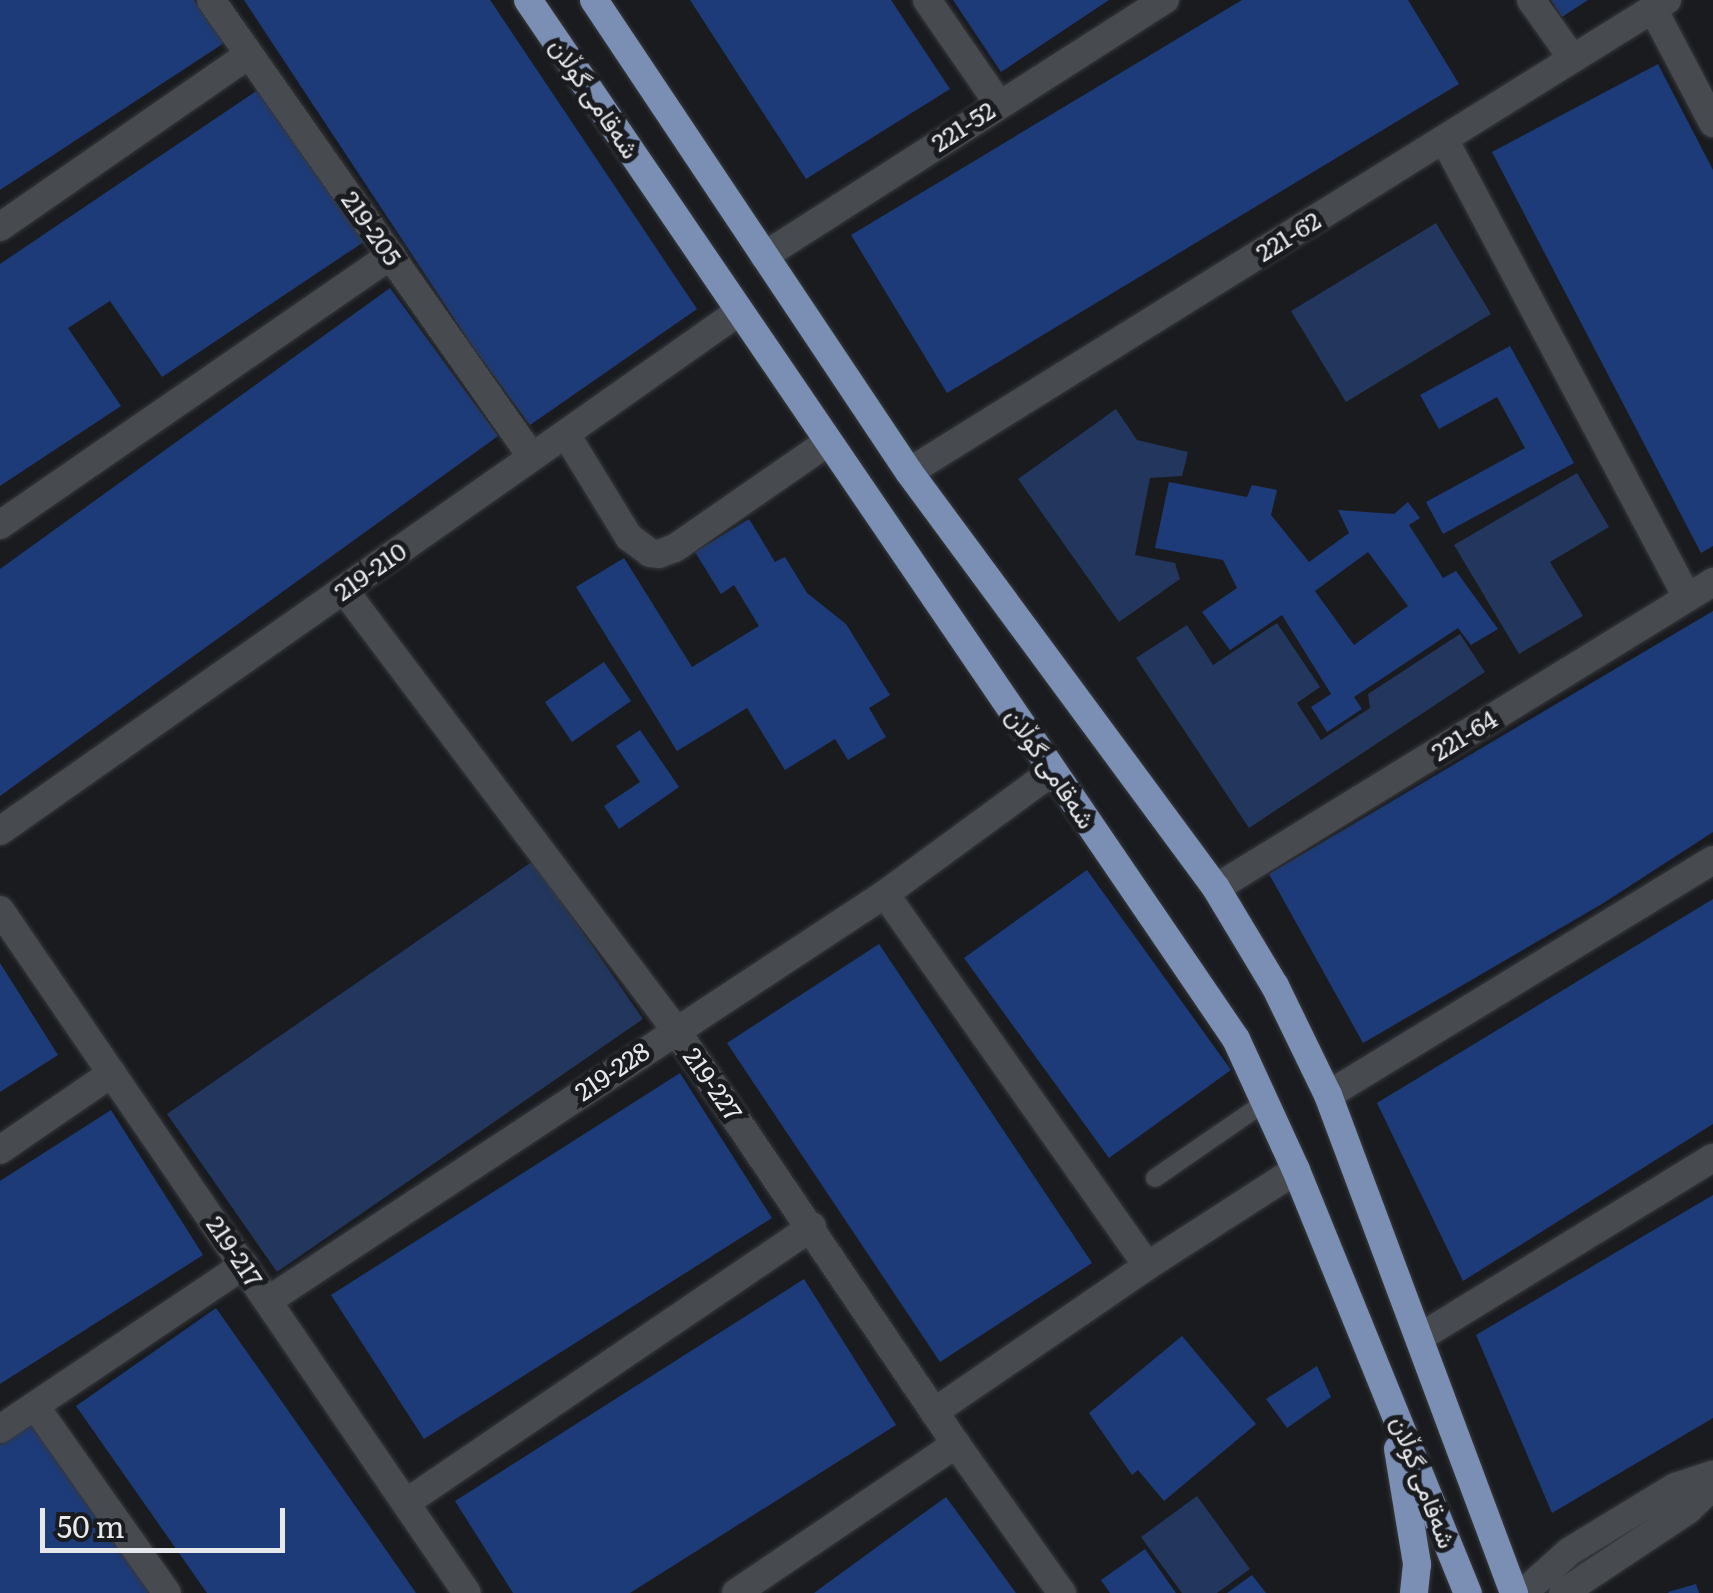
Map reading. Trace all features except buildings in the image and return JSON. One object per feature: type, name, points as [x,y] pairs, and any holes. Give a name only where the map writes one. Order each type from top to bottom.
[{"type":"main road","name":"شەقامی گوڵان","points":[[528,0],[1236,1039],[1386,1384],[1468,1593]]},
{"type":"main road","name":"شەقامی گوڵان","points":[[594,0],[908,472],[1216,888],[1275,986],[1328,1095],[1422,1336],[1514,1593]]},
{"type":"main road","points":[[1386,1384],[1412,1530],[1414,1593]]},
{"type":"street","name":"219-205","points":[[210,0],[532,457]]},
{"type":"street","points":[[927,0],[998,103]]},
{"type":"street","name":"221-52","points":[[764,256],[998,103],[1165,0]]},
{"type":"street","points":[[1531,0],[1573,58]]},
{"type":"street","points":[[1660,4],[1713,123]]},
{"type":"street","name":"221-62","points":[[908,472],[1660,4]]},
{"type":"street","points":[[0,227],[248,55]]},
{"type":"street","points":[[1444,139],[1687,598]]},
{"type":"street","points":[[0,525],[391,255]]},
{"type":"street","name":"219-210","points":[[0,831],[740,311]]},
{"type":"street","points":[[567,436],[629,537],[650,553],[658,554],[675,548],[828,442]]},
{"type":"street","name":"221-64","points":[[1216,888],[1713,582]]},
{"type":"street","name":"219-227","points":[[344,590],[675,1029],[934,1412],[1062,1593]]},
{"type":"street","name":"219-228","points":[[269,1300],[885,894],[1053,771]]},
{"type":"street","points":[[1328,1095],[1713,860]]},
{"type":"street","points":[[885,894],[1146,1266]]},
{"type":"street","name":"219-217","points":[[0,910],[467,1593]]},
{"type":"street","points":[[0,1150],[112,1072]]},
{"type":"street","points":[[1422,1336],[1713,1158]]},
{"type":"street","points":[[934,1412],[1146,1266],[1296,1170]]},
{"type":"street","points":[[407,1502],[812,1227]]},
{"type":"street","points":[[0,1430],[244,1265]]},
{"type":"street","points":[[35,1406],[166,1593]]},
{"type":"street","points":[[753,1588],[956,1444]]},
{"type":"street","points":[[1523,1593],[1570,1551],[1675,1488],[1713,1475]]},
{"type":"street","points":[[1563,1593],[1688,1510],[1713,1486]]},
{"type":"lane","points":[[1155,1178],[1265,1102]]},
{"type":"shaded area","points":[[1436,223],[1491,314],[1346,402],[1291,311]]},
{"type":"shaded area","points":[[1116,409],[1137,440],[1188,452],[1182,476],[1150,478],[1135,555],[1175,563],[1180,579],[1119,622],[1018,479]]},
{"type":"shaded area","points":[[1577,473],[1609,527],[1550,562],[1583,616],[1519,654],[1454,545]]},
{"type":"shaded area","points":[[1277,623],[1320,687],[1297,703],[1321,740],[1370,708],[1368,694],[1460,634],[1485,672],[1249,828],[1136,658],[1187,625],[1213,665]]},
{"type":"shaded area","points":[[533,861],[643,1019],[277,1272],[167,1114]]},
{"type":"shaded area","points":[[1197,1496],[1250,1569],[1217,1593],[1182,1593],[1141,1537]]}]
